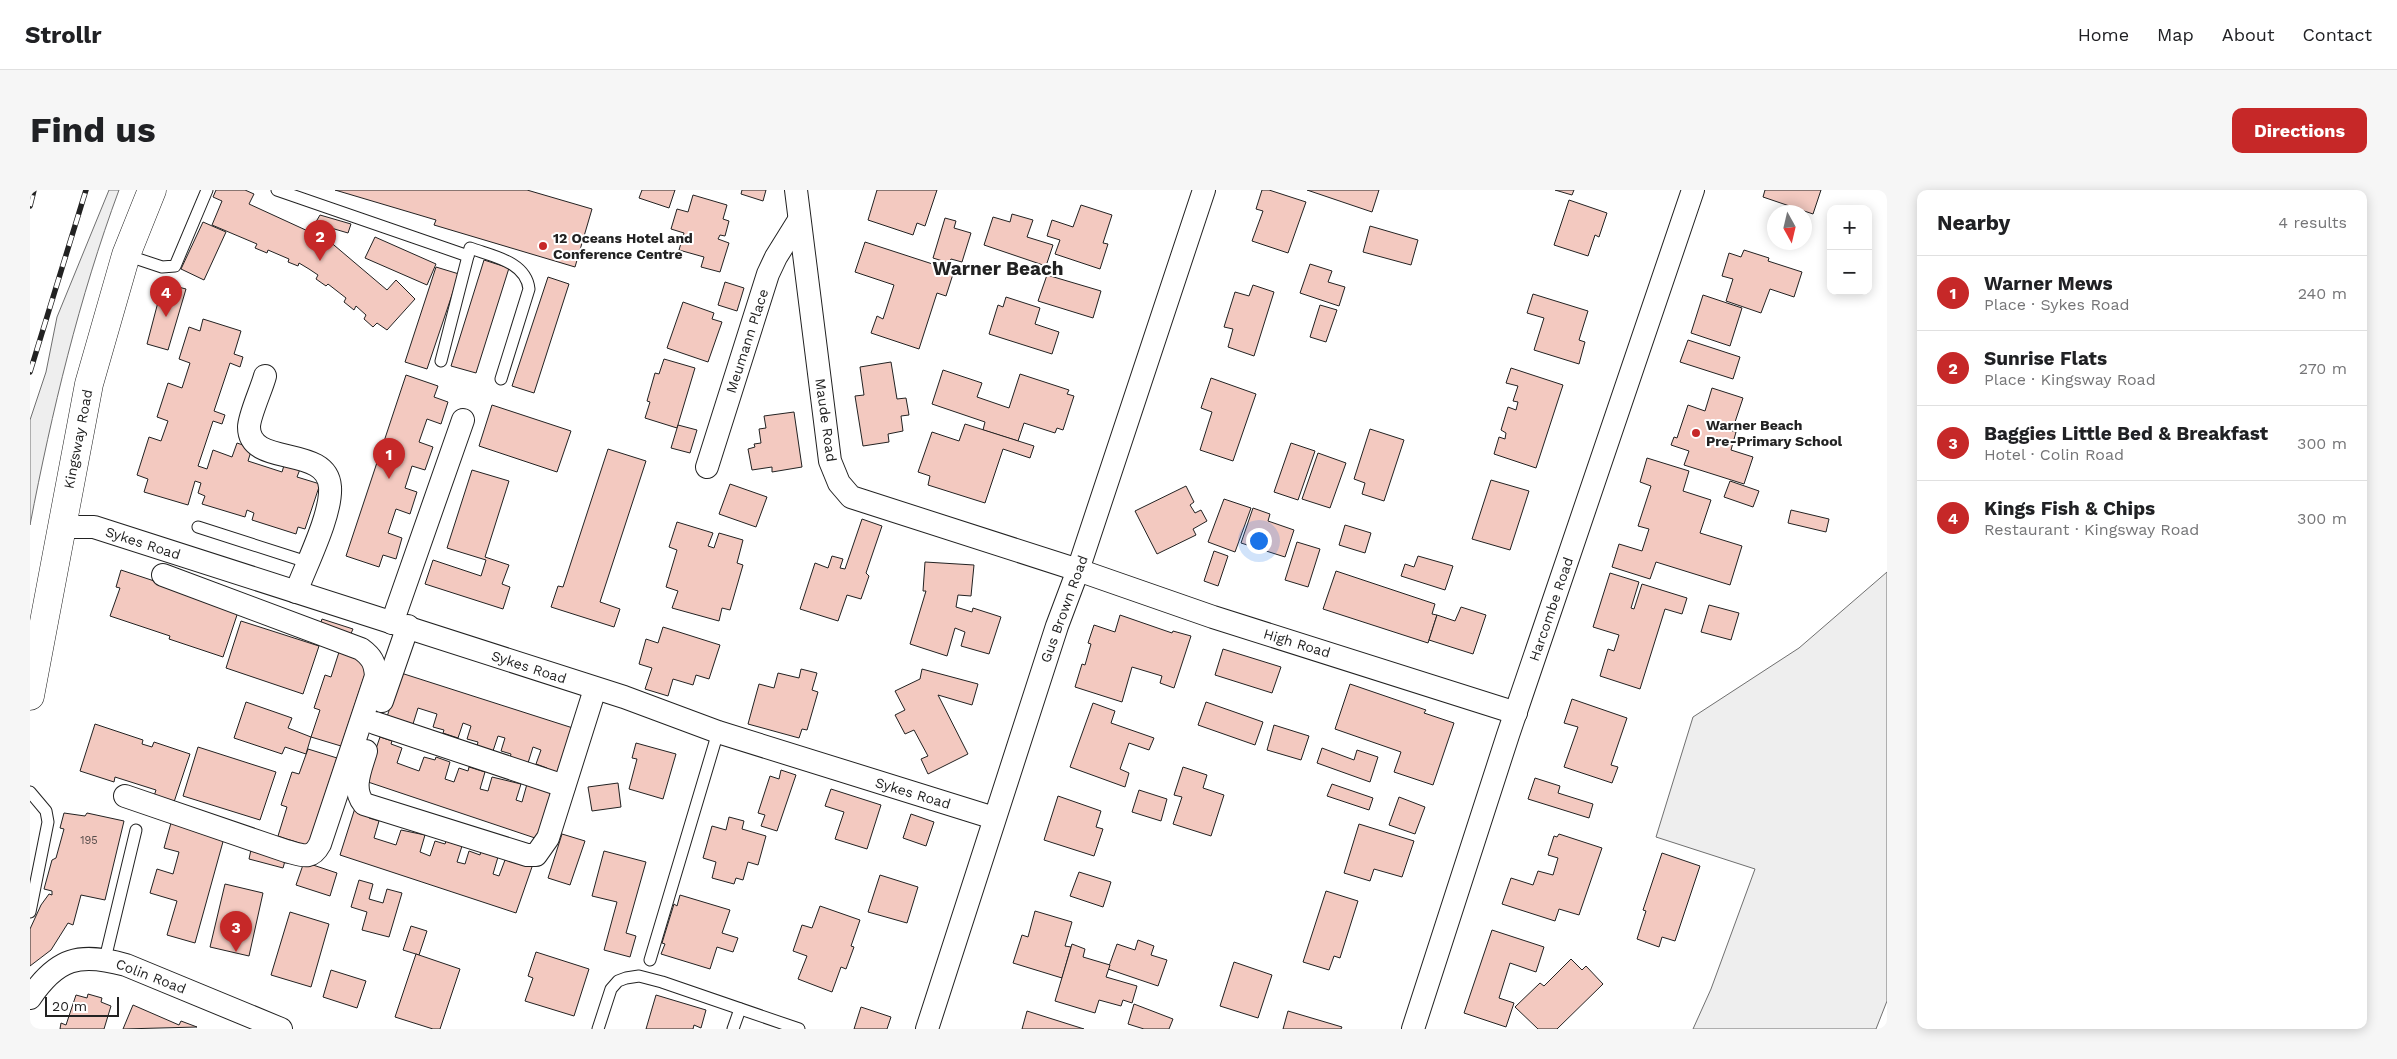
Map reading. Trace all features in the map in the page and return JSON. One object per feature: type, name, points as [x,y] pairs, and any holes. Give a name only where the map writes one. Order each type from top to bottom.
[{"type":"main road","name":"Kingsway Road","points":[[30,696],[89,384],[126,255],[152,190]]},
{"type":"street","name":"Maude Road","points":[[796,190],[830,461],[839,483],[851,497],[1078,570]]},
{"type":"street","name":"Gus Brown Road","points":[[927,1029],[1054,635],[1078,570],[1204,190]]},
{"type":"street","name":"Harcombe Road","points":[[1413,1029],[1516,713],[1693,190]]},
{"type":"street","name":"Meumann Place","points":[[707,467],[768,274],[776,257],[799,220]]},
{"type":"street","points":[[265,376],[249,426],[252,439],[257,446],[268,451],[306,460],[324,472],[330,486],[328,507],[296,592]]},
{"type":"street","points":[[463,420],[400,624],[375,723],[356,785],[358,796],[364,804],[390,813],[527,855],[536,855],[548,838],[595,688]]},
{"type":"street","name":"Sykes Road","points":[[61,527],[94,527],[624,697],[718,732],[994,818]]},
{"type":"street","name":"High Road","points":[[1078,570],[1213,617],[1516,713]]},
{"type":"street","points":[[125,796],[300,855],[308,856],[315,853],[320,844],[376,676],[375,664],[370,656],[361,649],[162,575]]},
{"type":"street","points":[[313,632],[321,599]]},
{"type":"street","points":[[375,723],[564,786]]},
{"type":"street","name":"Colin Road","points":[[30,998],[44,977],[67,962],[89,958],[105,959],[126,964],[245,1022],[281,1029]]},
{"type":"lane","points":[[126,255],[162,267],[175,266],[207,190]]},
{"type":"lane","points":[[277,190],[468,256]]},
{"type":"lane","points":[[441,361],[470,248],[515,264],[528,280],[529,289],[501,378]]},
{"type":"lane","points":[[198,527],[307,562]]},
{"type":"lane","points":[[650,960],[718,732]]},
{"type":"lane","points":[[30,792],[46,811],[48,822],[30,912]]},
{"type":"lane","points":[[105,959],[136,830]]},
{"type":"lane","points":[[598,1029],[611,989],[618,981],[639,976],[662,982],[799,1029]]},
{"type":"lane","points":[[733,1029],[740,1009]]},
{"type":"shaded area","points":[[109,190],[119,190],[79,313],[57,397],[30,525],[30,420],[46,372],[57,317]]},
{"type":"shaded area","points":[[1887,572],[1887,1001],[1876,1029],[1693,1029],[1711,989],[1755,869],[1656,837],[1693,717],[1799,648]]},
{"type":"building","points":[[216,190],[245,190],[254,194],[249,204],[310,232],[320,215],[351,224],[348,233],[331,228],[328,240],[387,290],[396,280],[415,299],[387,330],[377,323],[373,327],[364,319],[366,315],[356,306],[354,310],[344,302],[346,298],[328,284],[326,286],[316,279],[318,275],[309,269],[299,263],[298,266],[288,262],[289,259],[268,250],[267,253],[255,248],[257,244],[212,225],[222,201],[213,197]]},
{"type":"building","name":"12 Oceans Hotel and Conference Centre","points":[[335,190],[527,190],[592,209],[575,267],[434,225],[436,220]]},
{"type":"building","points":[[642,190],[675,190],[669,208],[639,198]]},
{"type":"building","points":[[742,190],[766,190],[763,201],[741,194]]},
{"type":"building","points":[[877,190],[937,190],[925,226],[917,223],[913,235],[868,220]]},
{"type":"building","points":[[1262,190],[1269,190],[1306,202],[1288,253],[1252,241],[1263,211],[1256,209]]},
{"type":"building","points":[[1307,190],[1379,190],[1372,212]]},
{"type":"building","points":[[1555,190],[1574,190],[1572,195]]},
{"type":"building","points":[[1765,190],[1821,190],[1813,214],[1812,205],[1787,205],[1763,197]]},
{"type":"building","points":[[693,195],[727,205],[723,219],[729,221],[725,236],[720,235],[718,239],[729,243],[720,272],[701,267],[704,257],[679,250],[684,233],[671,229],[677,209],[688,212]]},
{"type":"building","points":[[1569,200],[1607,213],[1599,237],[1595,235],[1588,256],[1554,245]]},
{"type":"building","points":[[1081,205],[1112,215],[1103,243],[1108,244],[1100,269],[1055,254],[1060,240],[1047,236],[1052,220],[1073,227]]},
{"type":"building","points":[[1012,214],[1033,220],[1027,237],[1053,245],[1046,266],[984,245],[993,217],[1010,222]]},
{"type":"building","points":[[945,218],[956,221],[954,228],[971,233],[962,262],[951,259],[949,263],[933,258]]},
{"type":"building","points":[[203,222],[226,232],[204,280],[181,269]]},
{"type":"building","points":[[1370,226],[1418,240],[1411,265],[1363,252]]},
{"type":"building","points":[[375,237],[436,264],[427,285],[365,258]]},
{"type":"building","points":[[865,242],[954,271],[946,296],[937,293],[919,349],[871,333],[877,316],[883,319],[894,285],[855,272]]},
{"type":"building","points":[[1744,250],[1769,258],[1768,261],[1802,272],[1794,297],[1770,289],[1761,313],[1726,301],[1733,279],[1722,276],[1729,253],[1741,257]]},
{"type":"building","points":[[484,260],[509,268],[476,373],[451,366]]},
{"type":"building","points":[[1310,264],[1332,271],[1328,282],[1345,287],[1339,306],[1300,293]]},
{"type":"building","points":[[436,267],[459,274],[427,369],[405,362]]},
{"type":"building","points":[[1047,275],[1101,291],[1093,318],[1038,301]]},
{"type":"building","points":[[548,277],[569,284],[534,393],[512,386]]},
{"type":"building","points":[[725,282],[744,288],[737,311],[718,305]]},
{"type":"building","points":[[163,283],[186,289],[168,350],[147,344]]},
{"type":"building","points":[[1253,285],[1274,292],[1254,356],[1228,347],[1233,329],[1224,327],[1235,292],[1249,296]]},
{"type":"building","points":[[1533,294],[1588,311],[1579,340],[1585,342],[1579,364],[1534,350],[1544,318],[1527,313]]},
{"type":"building","points":[[1703,295],[1742,308],[1730,346],[1691,333]]},
{"type":"building","points":[[1006,297],[1040,308],[1035,324],[1059,332],[1052,354],[989,334],[998,305],[1003,307]]},
{"type":"building","points":[[683,302],[714,313],[712,319],[722,322],[708,362],[667,348]]},
{"type":"building","points":[[1320,305],[1337,310],[1326,342],[1310,337]]},
{"type":"building","points":[[203,319],[241,331],[234,354],[243,357],[240,367],[230,363],[214,411],[225,415],[222,424],[213,421],[198,466],[207,469],[213,450],[232,457],[237,443],[252,448],[248,461],[282,472],[286,459],[302,464],[297,477],[320,484],[305,529],[298,527],[296,534],[252,520],[254,513],[247,510],[245,517],[202,504],[205,496],[198,493],[201,483],[195,481],[188,505],[144,492],[148,479],[137,475],[149,437],[161,441],[168,421],[157,417],[168,383],[182,388],[190,363],[179,359],[189,327],[200,331]]},
{"type":"building","points":[[1688,340],[1740,357],[1733,379],[1680,362]]},
{"type":"building","points":[[664,359],[695,368],[677,428],[645,418],[650,402],[647,401],[655,373],[659,374]]},
{"type":"building","points":[[891,362],[897,399],[906,398],[909,415],[901,416],[903,431],[888,434],[889,442],[863,446],[855,396],[864,395],[860,367]]},
{"type":"building","points":[[1511,368],[1563,385],[1536,468],[1494,454],[1499,437],[1505,439],[1506,433],[1501,430],[1508,407],[1516,410],[1518,402],[1513,401],[1518,386],[1506,383]]},
{"type":"building","points":[[943,370],[982,383],[977,397],[1009,408],[1020,374],[1069,390],[1067,394],[1074,396],[1063,430],[1057,428],[1055,433],[1024,423],[1018,441],[983,430],[985,422],[932,404]]},
{"type":"building","points":[[406,375],[438,386],[434,397],[448,402],[441,424],[427,419],[419,442],[433,447],[425,470],[412,466],[405,488],[417,492],[410,514],[396,509],[388,533],[402,538],[396,559],[383,555],[379,567],[346,556]]},
{"type":"building","points":[[1211,378],[1256,394],[1233,461],[1200,450],[1212,412],[1201,408]]},
{"type":"building","points":[[1712,388],[1743,398],[1732,431],[1736,432],[1731,450],[1753,457],[1744,484],[1684,465],[1689,451],[1671,445],[1674,437],[1677,438],[1688,405],[1705,411]]},
{"type":"building","points":[[492,405],[571,431],[557,472],[479,446]]},
{"type":"building","points":[[794,412],[802,467],[772,472],[772,467],[752,470],[748,449],[755,447],[754,444],[761,443],[759,429],[766,428],[764,416]]},
{"type":"building","points":[[965,424],[1034,446],[1030,458],[1003,449],[985,503],[928,485],[930,476],[918,472],[932,432],[959,441]]},
{"type":"building","points":[[678,425],[697,430],[690,453],[671,448]]},
{"type":"building","points":[[1370,429],[1404,440],[1384,501],[1362,494],[1365,483],[1354,479]]},
{"type":"building","points":[[1291,443],[1315,451],[1298,500],[1274,492]]},
{"type":"building","points":[[608,449],[646,461],[600,602],[620,609],[614,627],[551,607],[558,586],[563,587]]},
{"type":"building","points":[[1318,453],[1346,463],[1330,508],[1302,499]]},
{"type":"building","points":[[1647,458],[1689,471],[1683,491],[1711,500],[1700,533],[1742,546],[1730,585],[1656,562],[1650,579],[1612,567],[1619,544],[1642,551],[1649,529],[1638,526],[1651,486],[1640,482]]},
{"type":"building","points":[[472,470],[509,481],[485,557],[509,565],[502,584],[510,587],[503,609],[425,584],[433,560],[481,576],[486,560],[447,548]]},
{"type":"building","points":[[1491,480],[1529,491],[1510,550],[1472,539]]},
{"type":"building","points":[[1730,481],[1759,491],[1753,507],[1724,497]]},
{"type":"building","points":[[730,484],[767,497],[756,527],[719,514]]},
{"type":"building","points":[[1186,486],[1194,502],[1190,505],[1195,513],[1201,510],[1207,521],[1193,529],[1196,535],[1157,554],[1135,511]]},
{"type":"building","points":[[1224,499],[1251,508],[1235,552],[1208,542]]},
{"type":"building","points":[[1253,508],[1270,514],[1268,521],[1294,530],[1285,557],[1241,543]]},
{"type":"building","points":[[1791,510],[1829,519],[1826,532],[1788,523]]},
{"type":"building","points":[[862,519],[882,526],[866,573],[869,576],[861,599],[847,595],[838,621],[800,609],[815,563],[828,568],[832,556],[843,559],[840,568],[845,569]]},
{"type":"building","points":[[677,522],[713,533],[708,546],[714,548],[719,533],[743,540],[737,563],[743,565],[730,610],[722,608],[719,621],[672,608],[678,591],[666,587],[677,550],[669,547]]},
{"type":"building","points":[[1345,525],[1371,533],[1365,553],[1339,545]]},
{"type":"building","points":[[1297,542],[1320,549],[1308,587],[1285,580]]},
{"type":"building","points":[[1214,551],[1228,556],[1218,586],[1204,581]]},
{"type":"building","points":[[1418,556],[1453,566],[1445,590],[1401,576],[1405,564],[1414,567]]},
{"type":"building","points":[[925,562],[974,565],[971,596],[958,595],[956,607],[972,612],[973,608],[1001,617],[989,654],[961,646],[965,632],[955,628],[947,656],[910,644],[926,591],[923,591]]},
{"type":"building","points":[[121,570],[239,609],[223,657],[169,639],[170,636],[110,616],[120,588],[116,587]]},
{"type":"building","points":[[1336,571],[1435,604],[1432,614],[1437,615],[1428,643],[1323,609]]},
{"type":"building","points":[[1610,573],[1639,582],[1631,608],[1634,609],[1642,584],[1687,598],[1682,614],[1665,609],[1640,689],[1600,676],[1608,649],[1614,651],[1619,635],[1593,627]]},
{"type":"building","points":[[1709,605],[1739,613],[1731,640],[1701,632]]},
{"type":"building","points":[[1461,607],[1486,615],[1473,654],[1429,640],[1437,615],[1455,621]]},
{"type":"building","points":[[1120,615],[1172,633],[1173,631],[1191,636],[1174,688],[1160,683],[1162,676],[1132,667],[1122,702],[1075,687],[1082,664],[1085,665],[1091,644],[1088,643],[1094,625],[1115,632]]},
{"type":"building","points":[[322,619],[353,629],[349,638],[320,625]]},
{"type":"building","points":[[241,621],[319,646],[303,694],[226,668]]},
{"type":"building","points":[[663,627],[720,645],[709,679],[696,675],[693,685],[673,679],[668,696],[645,689],[652,668],[639,664],[646,639],[658,643]]},
{"type":"building","points":[[340,649],[370,659],[341,746],[311,737],[320,710],[314,708],[325,675],[331,677]]},
{"type":"building","points":[[1223,649],[1281,667],[1272,693],[1215,675]]},
{"type":"building","points":[[801,669],[817,673],[812,690],[818,692],[807,730],[802,729],[799,738],[748,724],[759,684],[774,688],[778,673],[799,678]]},
{"type":"building","points":[[922,669],[978,684],[972,705],[938,695],[968,754],[928,774],[921,759],[928,756],[914,730],[905,734],[895,715],[905,710],[895,691],[920,679]]},
{"type":"building","points":[[401,673],[576,729],[561,777],[545,772],[547,768],[536,764],[541,750],[533,747],[528,763],[510,758],[511,754],[501,751],[505,738],[498,736],[493,751],[477,746],[478,742],[467,739],[471,726],[463,723],[458,738],[443,733],[444,730],[433,727],[437,714],[418,708],[413,724],[386,720]]},
{"type":"building","points":[[1350,684],[1426,710],[1424,713],[1454,723],[1433,785],[1394,772],[1401,752],[1335,729]]},
{"type":"building","points":[[1572,699],[1627,718],[1611,765],[1618,767],[1612,783],[1564,767],[1578,727],[1564,723]]},
{"type":"building","points":[[246,702],[292,718],[288,728],[311,737],[306,754],[285,747],[282,754],[234,738]]},
{"type":"building","points":[[1206,702],[1263,722],[1255,745],[1198,725]]},
{"type":"building","points":[[1093,703],[1115,711],[1111,723],[1154,738],[1149,750],[1129,743],[1120,769],[1129,773],[1125,787],[1070,767]]},
{"type":"building","points":[[95,724],[143,740],[142,744],[152,747],[154,742],[190,754],[174,802],[154,796],[156,790],[115,777],[114,782],[80,771]]},
{"type":"building","points":[[1274,725],[1309,736],[1301,760],[1267,750]]},
{"type":"building","points":[[380,737],[392,741],[391,744],[402,748],[397,763],[419,771],[424,757],[435,760],[436,757],[450,762],[445,779],[454,782],[459,768],[468,771],[469,767],[485,772],[480,789],[488,791],[492,777],[521,784],[516,800],[522,802],[527,784],[557,790],[541,840],[365,781]]},
{"type":"building","points":[[636,743],[676,754],[663,799],[629,789],[637,759],[632,758]]},
{"type":"building","points":[[198,747],[276,772],[260,820],[183,796]]},
{"type":"building","points":[[1322,748],[1354,760],[1357,750],[1378,757],[1370,782],[1317,763]]},
{"type":"building","points":[[308,749],[337,758],[308,846],[278,836],[287,807],[281,805],[292,772],[299,774]]},
{"type":"building","points":[[1183,767],[1207,775],[1203,788],[1224,795],[1211,836],[1173,824],[1182,797],[1174,795]]},
{"type":"building","points":[[781,770],[796,775],[777,831],[761,826],[765,815],[758,813],[770,776],[779,779]]},
{"type":"building","points":[[1535,778],[1560,786],[1558,793],[1593,804],[1589,818],[1528,799]]},
{"type":"building","points":[[618,783],[621,807],[592,811],[588,787]]},
{"type":"building","points":[[1332,784],[1373,798],[1369,810],[1327,796]]},
{"type":"building","points":[[831,789],[881,805],[867,849],[835,839],[844,812],[825,806]]},
{"type":"building","points":[[1139,790],[1167,799],[1161,821],[1132,812]]},
{"type":"building","points":[[1058,796],[1101,811],[1096,827],[1103,829],[1094,856],[1044,840]]},
{"type":"building","points":[[1399,797],[1425,807],[1415,834],[1389,825]]},
{"type":"building","points":[[355,808],[371,813],[369,818],[379,821],[374,838],[396,845],[401,830],[425,835],[420,852],[430,856],[435,841],[445,844],[446,841],[462,846],[457,862],[465,864],[469,851],[480,855],[481,851],[498,857],[493,874],[499,876],[505,860],[516,863],[517,859],[533,864],[516,913],[340,855]]},
{"type":"building","points":[[64,813],[85,816],[87,813],[124,821],[105,900],[81,895],[73,925],[68,923],[51,950],[30,966],[30,929],[41,905],[49,894],[52,895],[52,891],[44,889],[52,860],[56,858],[64,829],[60,828]]},
{"type":"building","points":[[911,814],[934,822],[926,846],[903,838]]},
{"type":"building","points":[[729,817],[744,821],[742,829],[766,836],[758,865],[748,862],[743,880],[736,878],[734,884],[712,878],[716,862],[703,858],[712,826],[726,830]]},
{"type":"building","points":[[171,823],[224,838],[195,943],[167,935],[177,901],[150,893],[157,869],[173,874],[179,852],[164,848]]},
{"type":"building","points":[[1359,824],[1414,841],[1402,877],[1374,869],[1370,881],[1344,873]]},
{"type":"building","points":[[562,834],[585,841],[570,885],[548,878]]},
{"type":"building","points":[[1559,834],[1602,848],[1579,915],[1559,909],[1555,921],[1502,904],[1511,878],[1533,885],[1538,871],[1553,875],[1558,858],[1548,855],[1554,836],[1557,837]]},
{"type":"building","points":[[252,845],[287,854],[283,868],[249,859]]},
{"type":"building","points":[[604,851],[646,862],[626,933],[636,936],[630,957],[604,950],[617,902],[592,896]]},
{"type":"building","points":[[1662,853],[1700,866],[1675,941],[1662,937],[1659,947],[1637,939],[1646,911],[1643,910]]},
{"type":"building","points":[[304,862],[337,873],[330,896],[296,885]]},
{"type":"building","points":[[1079,872],[1111,882],[1103,907],[1070,896]]},
{"type":"building","points":[[880,875],[918,887],[907,923],[868,912]]},
{"type":"building","points":[[359,880],[373,884],[369,899],[383,903],[387,889],[402,893],[389,937],[362,930],[367,912],[351,907]]},
{"type":"building","points":[[225,884],[263,893],[249,956],[210,947]]},
{"type":"building","points":[[1326,891],[1358,901],[1340,958],[1334,956],[1329,970],[1303,962]]},
{"type":"building","points":[[680,895],[730,910],[722,933],[738,938],[733,952],[717,947],[710,969],[661,954],[665,944],[662,943],[674,904],[677,906]]},
{"type":"building","points":[[820,906],[860,920],[851,946],[854,947],[846,969],[841,967],[832,992],[798,979],[807,956],[793,951],[802,925],[812,928]]},
{"type":"building","points":[[1035,911],[1072,922],[1065,946],[1071,947],[1062,978],[1013,963],[1022,935],[1028,937]]},
{"type":"building","points":[[290,912],[329,924],[311,987],[271,975]]},
{"type":"building","points":[[411,926],[427,931],[419,955],[403,950]]},
{"type":"building","points":[[1492,930],[1544,947],[1536,972],[1510,963],[1499,998],[1514,1003],[1506,1027],[1464,1013]]},
{"type":"building","points":[[1138,940],[1154,946],[1151,955],[1167,960],[1158,986],[1108,969],[1117,944],[1135,950]]},
{"type":"building","points":[[1072,944],[1085,949],[1083,957],[1110,965],[1106,977],[1137,986],[1132,1003],[1123,1000],[1121,1006],[1099,1000],[1095,1013],[1055,1001]]},
{"type":"building","points":[[536,952],[589,969],[574,1016],[525,1001],[533,978],[528,976]]},
{"type":"building","points":[[416,954],[460,969],[440,1029],[433,1029],[395,1017]]},
{"type":"building","points":[[1571,959],[1582,970],[1586,966],[1603,984],[1557,1029],[1538,1029],[1515,1007],[1540,983],[1544,986]]},
{"type":"building","points":[[1234,962],[1272,975],[1258,1018],[1220,1006]]},
{"type":"building","points":[[331,970],[366,981],[357,1008],[323,997]]},
{"type":"building","points":[[88,994],[102,998],[101,1002],[111,1006],[104,1029],[60,1029],[61,1023],[66,1025],[76,995],[87,998]]},
{"type":"building","points":[[656,995],[706,1010],[701,1028],[694,1025],[693,1029],[646,1029]]},
{"type":"building","points":[[1134,1004],[1173,1019],[1169,1029],[1144,1029],[1128,1024]]},
{"type":"building","points":[[133,1005],[179,1025],[181,1021],[197,1027],[123,1029]]},
{"type":"building","points":[[861,1007],[891,1017],[887,1029],[854,1029]]},
{"type":"building","points":[[1027,1011],[1084,1029],[1022,1029]]},
{"type":"building","points":[[1288,1011],[1342,1027],[1341,1029],[1283,1029]]},
{"type":"railway","points":[[30,206],[34,190]]},
{"type":"railway","points":[[30,372],[86,190]]},
{"type":"place","name":"12 Oceans Hotel and Conference Centre","points":[[543,246]]},
{"type":"place","name":"Sunrise Flats","points":[[320,261]]},
{"type":"place","name":"Kings Fish & Chips","points":[[166,317]]},
{"type":"place","name":"Warner Beach Pre-Primary School","points":[[1696,433]]},
{"type":"place","name":"Warner Mews","points":[[389,479]]},
{"type":"place","name":"Baggies Little Bed & Breakfast","points":[[236,952]]},
{"type":"district","name":"Warner Beach","points":[[998,268]]}]
